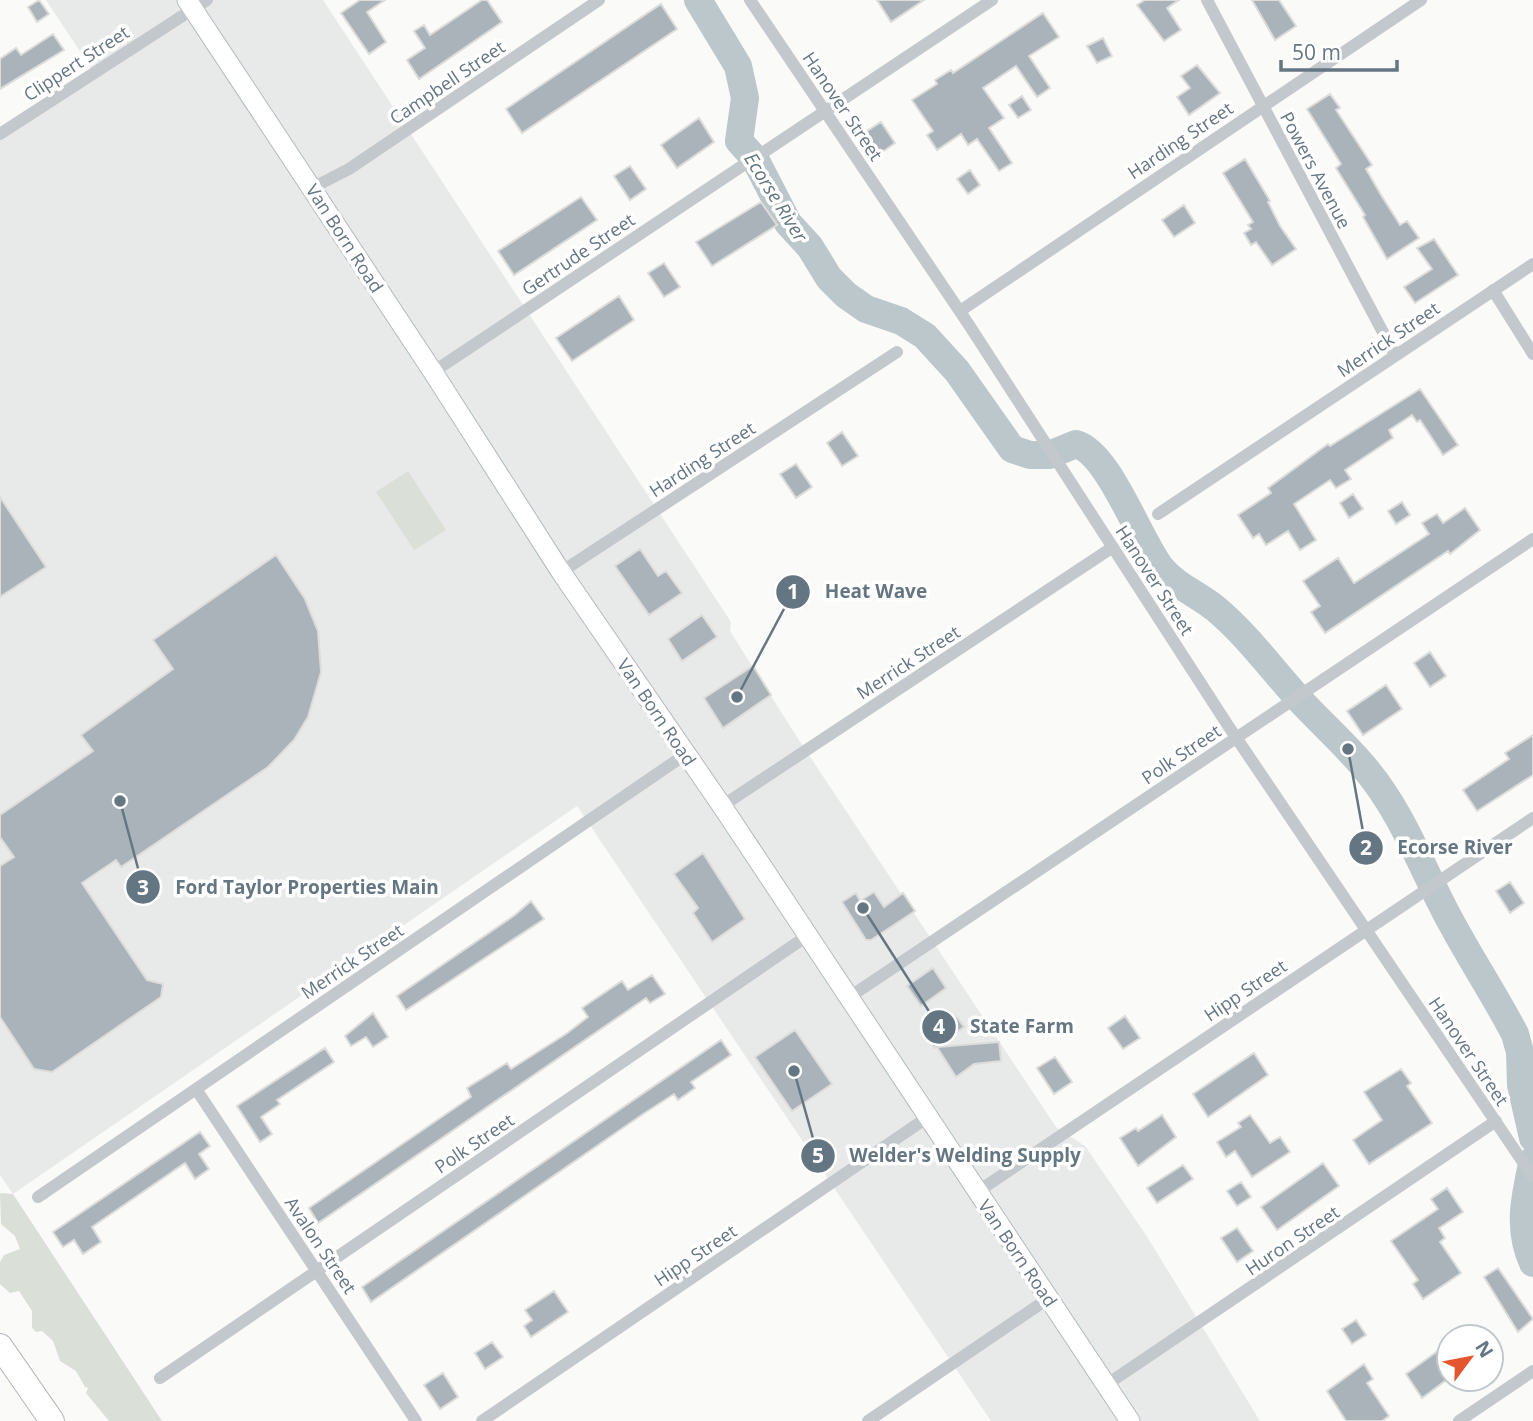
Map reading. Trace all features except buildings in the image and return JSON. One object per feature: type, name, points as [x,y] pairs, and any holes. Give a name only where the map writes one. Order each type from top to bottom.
[{"type":"highway","points":[[0,1346],[54,1421]]},
{"type":"main road","name":"Van Born Road","points":[[196,3],[312,188],[561,572],[722,806],[1130,1421]]},
{"type":"street","name":"Campbell Street","points":[[312,188],[349,169],[599,0]]},
{"type":"street","name":"Hanover Street","points":[[750,0],[960,311],[1236,737],[1533,1177]]},
{"type":"street","points":[[764,152],[992,0]]},
{"type":"street","name":"Powers Avenue","points":[[1207,0],[1395,355]]},
{"type":"street","name":"Harding Street","points":[[960,311],[1421,0]]},
{"type":"street","name":"Clippert Street","points":[[0,134],[196,3]]},
{"type":"street","name":"Gertrude Street","points":[[433,372],[742,166]]},
{"type":"street","name":"Merrick Street","points":[[1158,514],[1533,264]]},
{"type":"street","points":[[1493,290],[1533,354]]},
{"type":"street","name":"Harding Street","points":[[561,572],[897,352]]},
{"type":"street","name":"Polk Street","points":[[848,998],[1533,539]]},
{"type":"street","name":"Merrick Street","points":[[722,806],[1113,547]]},
{"type":"street","name":"Merrick Street","points":[[38,1197],[686,754]]},
{"type":"street","name":"Hipp Street","points":[[977,1192],[1533,818]]},
{"type":"street","name":"Polk Street","points":[[160,1378],[807,936]]},
{"type":"street","name":"Avalon Street","points":[[196,1089],[416,1421]]},
{"type":"street","name":"Hipp Street","points":[[482,1421],[928,1117]]},
{"type":"street","name":"Huron Street","points":[[1106,1385],[1496,1121]]},
{"type":"street","points":[[869,1421],[1049,1298]]},
{"type":"street","points":[[1459,1421],[1533,1371]]},
{"type":"shaded area","points":[[46,0],[323,0],[731,622],[730,631],[795,734],[1056,1127],[1085,1146],[1146,1235],[1260,1421],[991,1421],[577,806],[13,1194],[0,1175],[0,132],[93,71]]},
{"type":"shaded area","points":[[408,471],[446,530],[414,550],[376,492]]},
{"type":"shaded area","points":[[0,1193],[13,1194],[162,1421],[109,1421],[86,1393],[88,1388],[76,1371],[60,1361],[53,1341],[42,1331],[36,1332],[32,1328],[32,1311],[19,1291],[10,1293],[0,1284],[0,1262],[4,1255],[20,1249],[15,1236],[1,1224]]},
{"type":"waterway","name":"Ecorse River","points":[[698,0],[738,66],[745,98],[739,141],[755,159],[788,223],[810,247],[829,278],[846,295],[866,309],[901,321],[925,336],[957,371],[1012,449],[1030,455],[1049,455],[1076,444],[1088,451],[1112,480],[1161,568],[1216,609],[1238,630],[1356,758],[1388,799],[1451,921],[1515,1034],[1520,1052],[1521,1085],[1533,1138]]},
{"type":"waterway","name":"Ecorse River","points":[[1533,1160],[1524,1212],[1525,1237],[1533,1263]]},
{"type":"place","name":"Heat Wave","points":[[737,697]]},
{"type":"place","name":"Ecorse River","points":[[1348,749]]},
{"type":"place","name":"Ford Taylor Properties Main","points":[[120,801]]},
{"type":"place","name":"State Farm","points":[[863,908]]},
{"type":"place","name":"Welder's Welding Supply","points":[[794,1071]]}]
